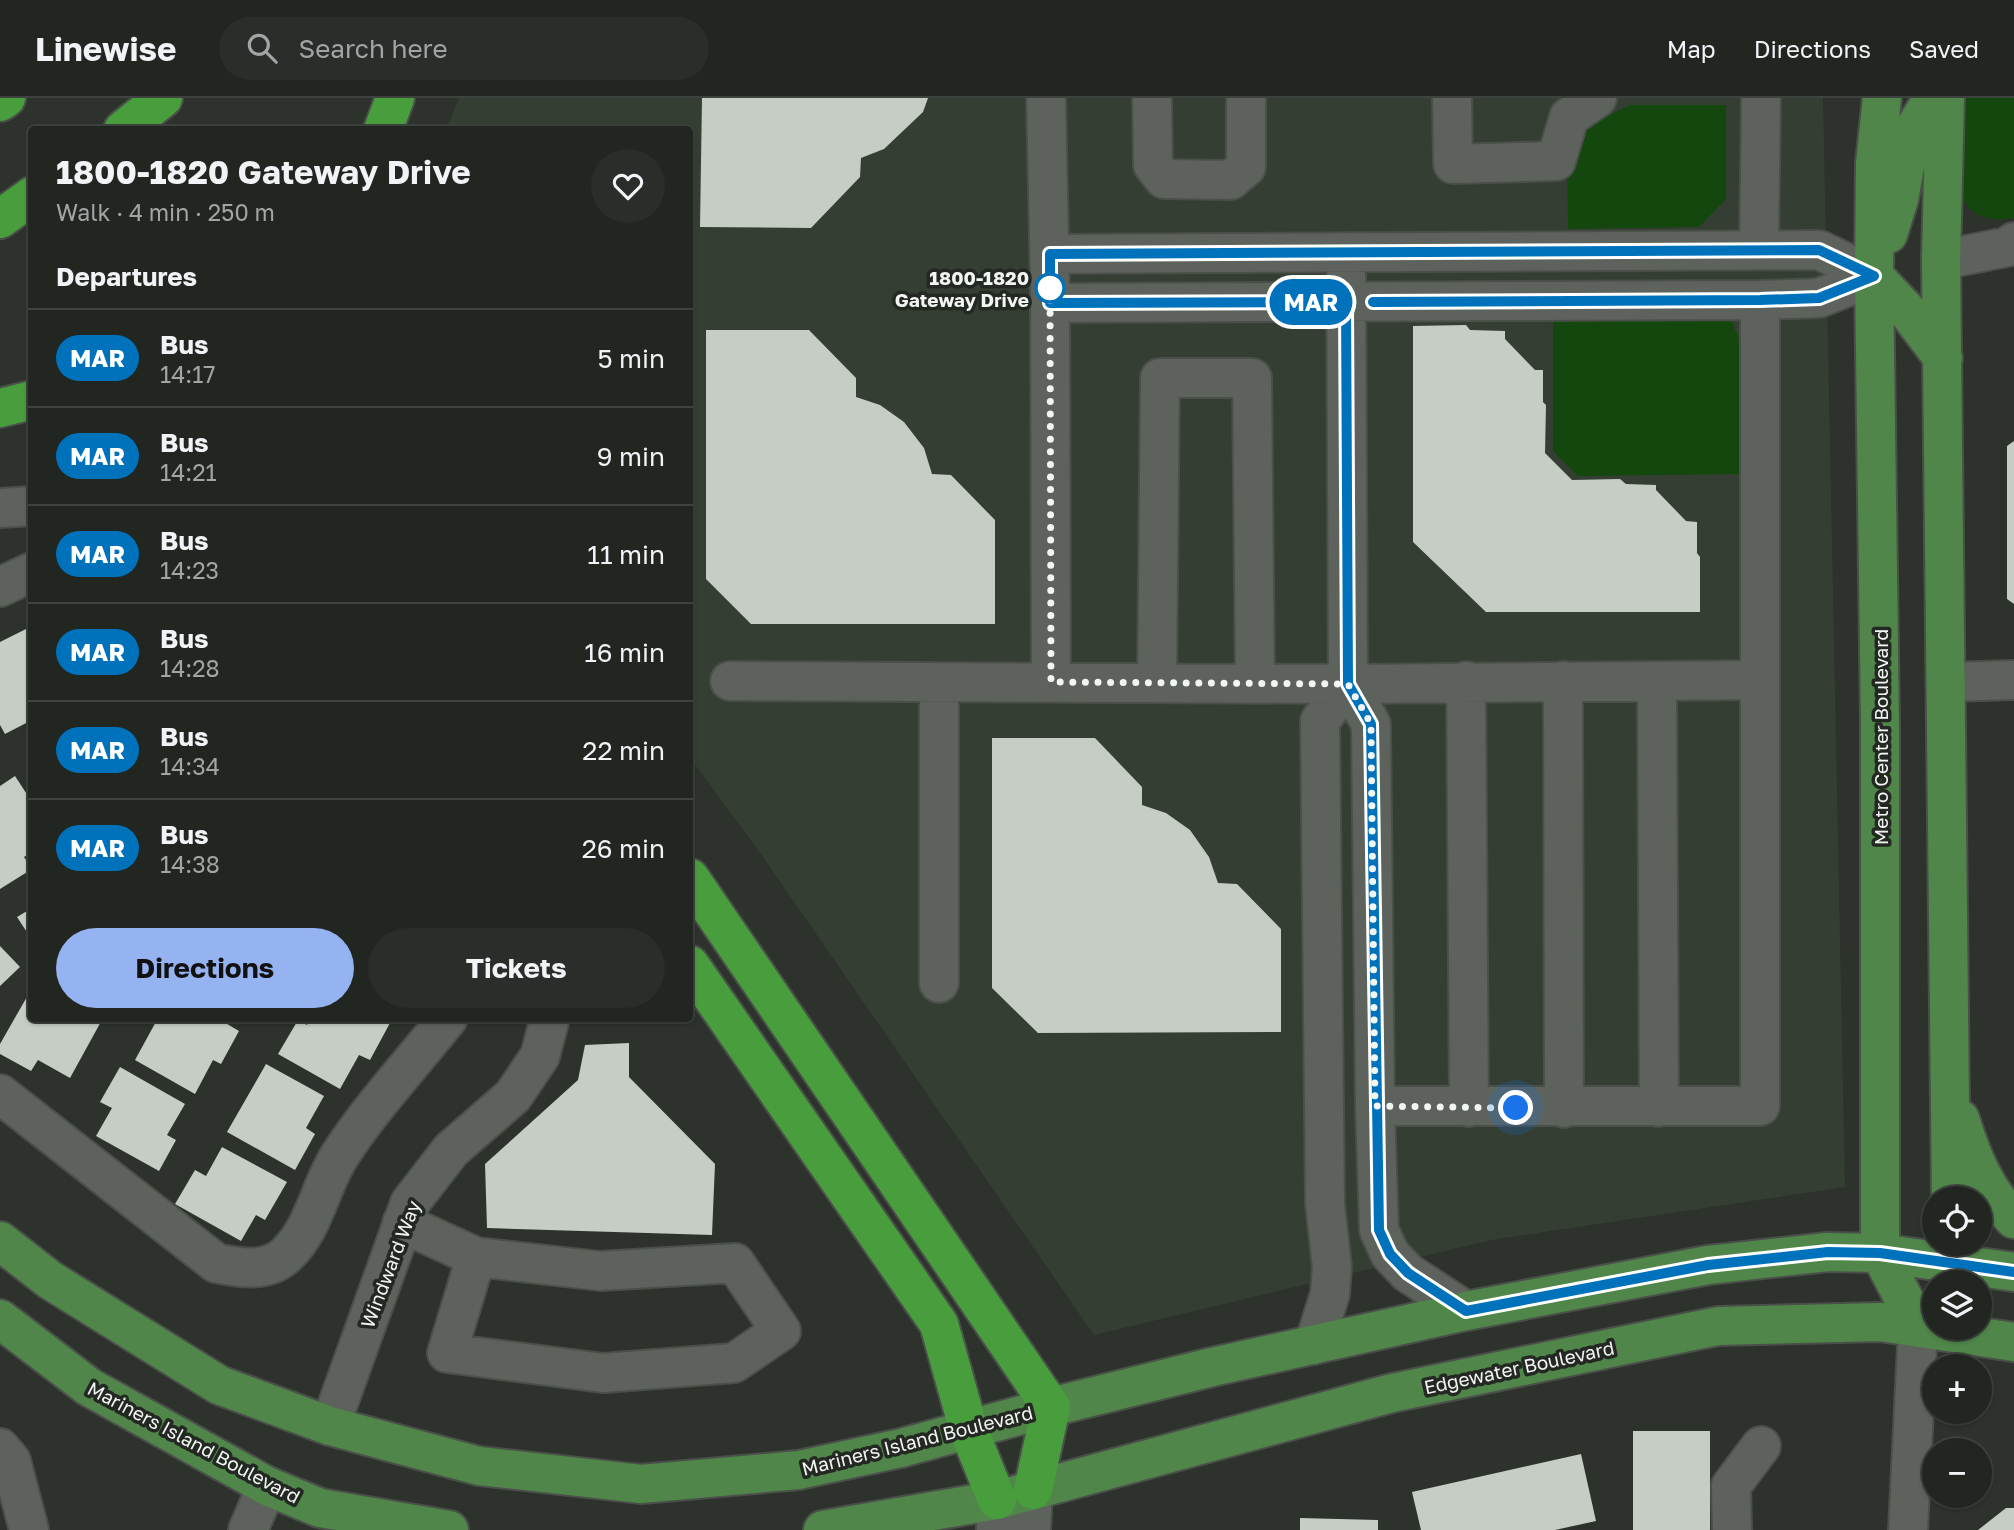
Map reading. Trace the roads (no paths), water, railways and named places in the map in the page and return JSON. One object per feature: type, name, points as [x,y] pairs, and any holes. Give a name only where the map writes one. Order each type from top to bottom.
[{"type":"highway","points":[[0,102],[6,98]]},
{"type":"highway","points":[[127,126],[163,98]]},
{"type":"highway","points":[[384,126],[395,98]]},
{"type":"highway","points":[[0,219],[28,200]]},
{"type":"highway","points":[[0,408],[28,401]]},
{"type":"highway","points":[[693,882],[1051,1407],[1009,1506]]},
{"type":"highway","points":[[693,969],[939,1324],[969,1431],[1009,1506]]},
{"type":"main road","name":"Metro Center Boulevard","points":[[1882,98],[1875,163],[1874,276],[1880,725],[1880,1253],[1918,1326]]},
{"type":"main road","points":[[1933,98],[1911,134],[1899,199],[1874,276],[1908,312],[1943,358]]},
{"type":"main road","points":[[1945,98],[1941,260],[1951,1186]]},
{"type":"main road","points":[[1951,1090],[1972,1158],[1996,1202],[2014,1219]]},
{"type":"main road","name":"Mariners Island Boulevard","points":[[0,1241],[50,1280],[219,1385],[330,1426],[479,1466],[641,1484],[799,1470],[969,1431],[1051,1407]]},
{"type":"main road","points":[[1051,1407],[1466,1311],[1708,1265],[1828,1252],[1880,1253],[1940,1269],[2014,1272]]},
{"type":"main road","points":[[1918,1326],[1940,1269]]},
{"type":"main road","name":"Mariners Island Boulevard","points":[[0,1319],[89,1387],[267,1486],[316,1519],[449,1530]]},
{"type":"main road","name":"Edgewater Boulevard","points":[[1009,1506],[1392,1393],[1718,1326],[1880,1322],[2014,1342]]},
{"type":"main road","points":[[823,1530],[1009,1506]]},
{"type":"street","points":[[1046,98],[1050,254],[1051,682]]},
{"type":"street","points":[[1152,98],[1153,166],[1164,179],[1231,180],[1246,167],[1246,98]]},
{"type":"street","points":[[1452,98],[1453,164],[1556,162],[1569,117],[1597,98]]},
{"type":"street","points":[[1759,250],[1761,98]]},
{"type":"street","points":[[1941,260],[2007,247],[2014,242]]},
{"type":"street","points":[[1050,254],[1819,250],[1874,276]]},
{"type":"street","points":[[1346,252],[1348,684],[1371,724],[1379,1230],[1390,1254],[1408,1273],[1466,1311]]},
{"type":"street","points":[[1050,303],[1760,300],[1819,298],[1874,276]]},
{"type":"street","points":[[1375,1106],[1760,1106],[1760,300]]},
{"type":"street","points":[[1157,682],[1160,378],[1252,378],[1255,684]]},
{"type":"street","points":[[0,508],[28,506]]},
{"type":"street","points":[[0,587],[28,574]]},
{"type":"street","points":[[730,681],[1348,684],[1759,680]]},
{"type":"street","points":[[1947,682],[2014,680]]},
{"type":"street","points":[[1466,681],[1469,1107]]},
{"type":"street","points":[[1563,681],[1564,1108]]},
{"type":"street","points":[[1657,681],[1659,1107]]},
{"type":"street","points":[[939,683],[939,983]]},
{"type":"street","points":[[1314,1345],[1331,1294],[1332,1267],[1324,1177],[1320,721],[1348,684]]},
{"type":"street","points":[[0,1094],[216,1263],[247,1269],[263,1266],[285,1256],[305,1231],[340,1154],[445,1022]]},
{"type":"street","name":"Windward Way","points":[[330,1426],[410,1203],[451,1150],[513,1096],[540,1056],[549,1022]]},
{"type":"street","points":[[402,1223],[476,1257],[600,1271],[735,1263],[780,1331],[734,1363],[603,1373],[447,1353],[476,1257]]},
{"type":"street","points":[[1908,1530],[1918,1326]]},
{"type":"street","points":[[1732,1530],[1731,1486],[1761,1446]]},
{"type":"street","points":[[0,1448],[11,1461],[29,1530]]},
{"type":"street","points":[[247,1530],[267,1486]]},
{"type":"street","points":[[1009,1506],[1031,1530]]},
{"type":"place","name":"1800-1820 Gateway Drive","points":[[1050,288]]}]
